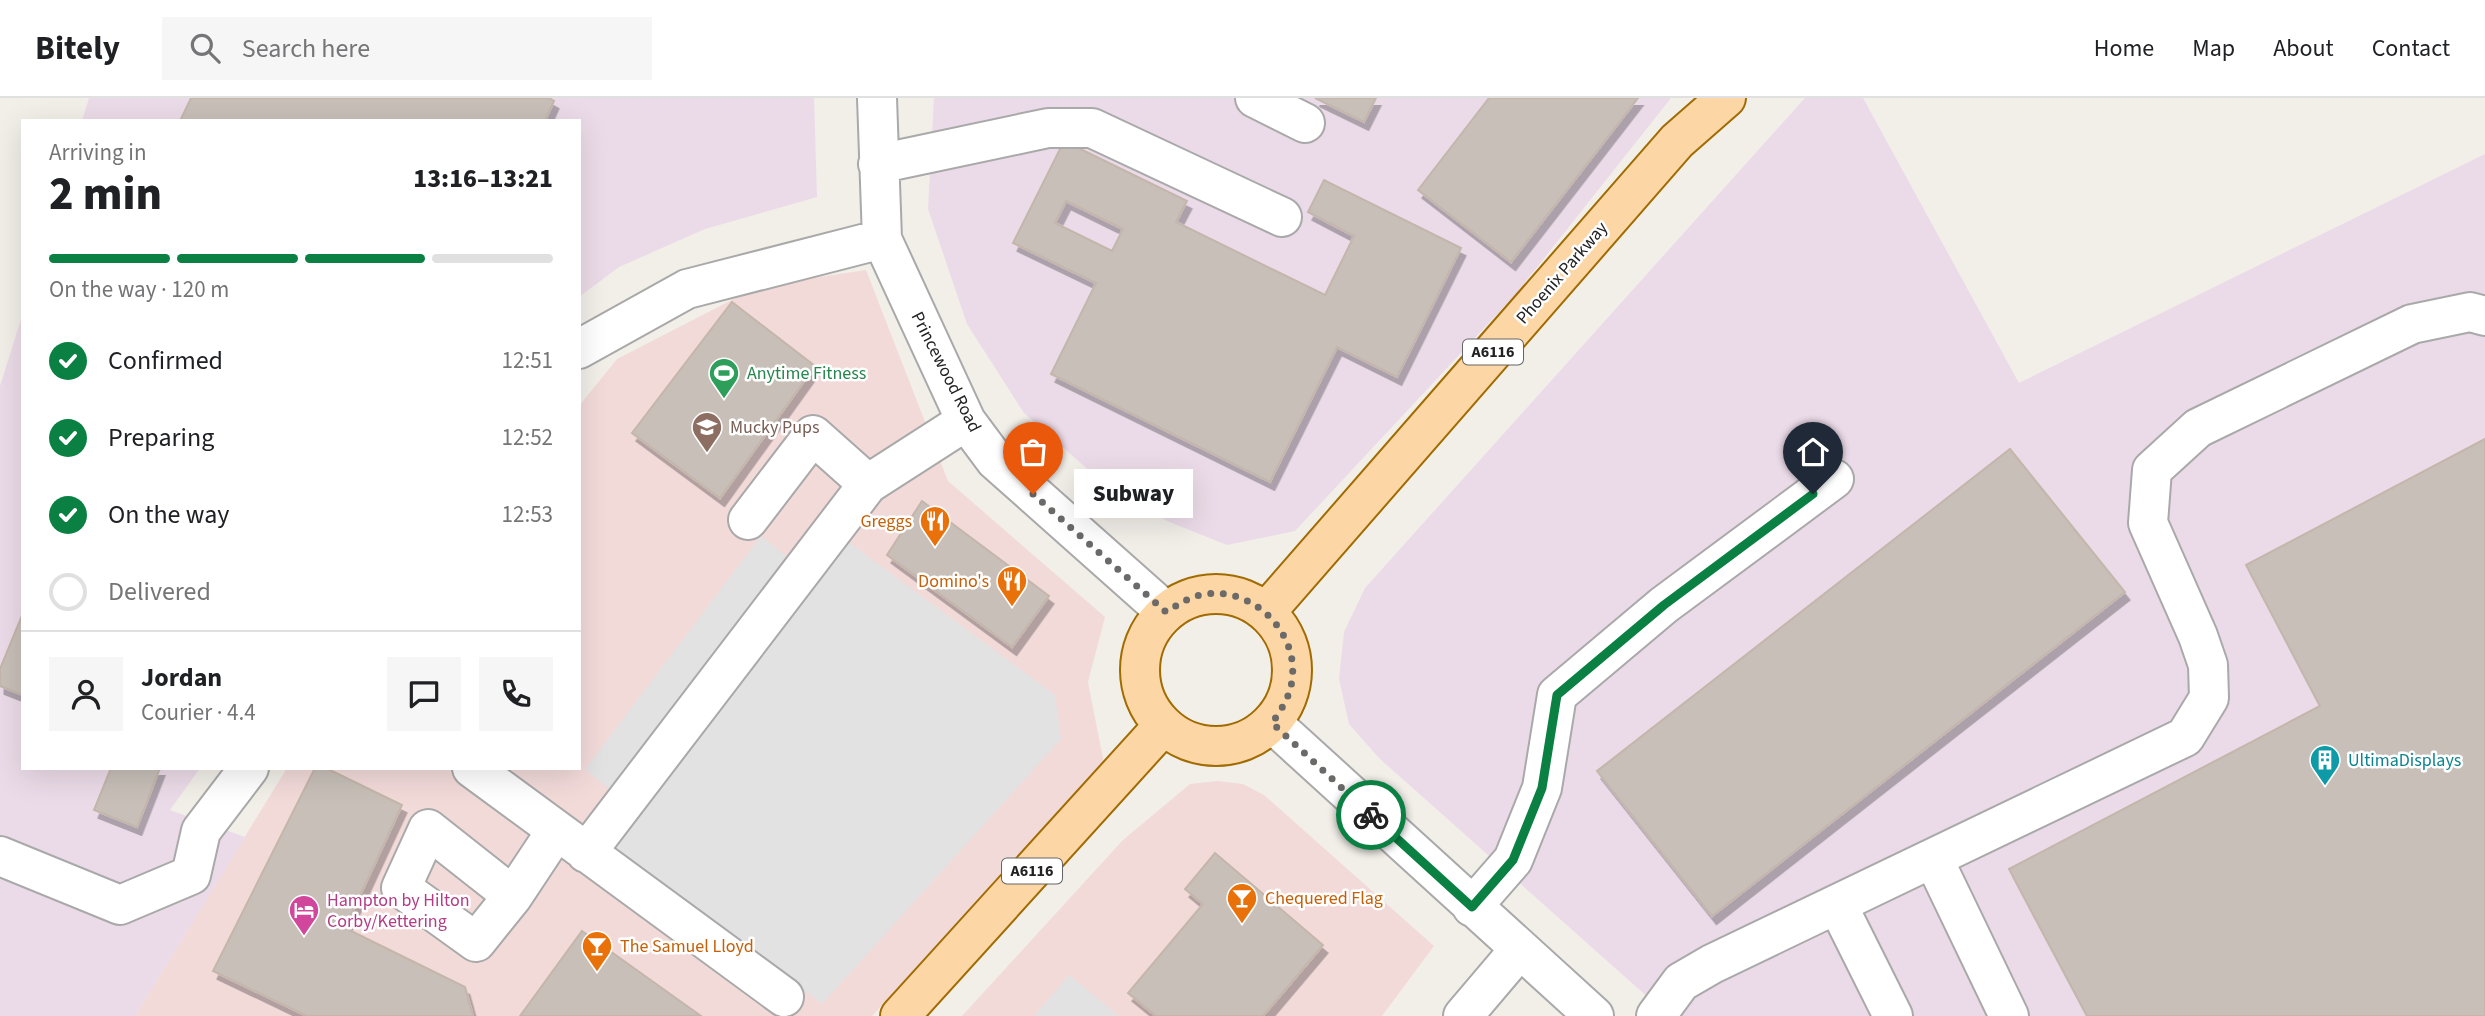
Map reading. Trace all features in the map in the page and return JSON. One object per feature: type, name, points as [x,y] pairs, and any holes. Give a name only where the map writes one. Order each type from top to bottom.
[{"type":"main road","name":"Phoenix Parkway","points":[[1266,612],[1677,141],[1726,98]]},
{"type":"main road","points":[[1205,594],[1227,594],[1248,600],[1266,612],[1282,631],[1291,654],[1293,679],[1286,703],[1272,723],[1252,738],[1230,746],[1206,747],[1183,740],[1163,726],[1147,706],[1139,681],[1140,655],[1149,631],[1166,612],[1185,600],[1205,594]]},
{"type":"main road","name":"A6116","points":[[900,1016],[1163,726]]},
{"type":"street","name":"Princewood Road","points":[[877,98],[882,239],[966,421],[995,460],[1166,612]]},
{"type":"street","points":[[1255,98],[1305,123]]},
{"type":"street","points":[[878,164],[1048,128],[1092,128],[1282,217]]},
{"type":"street","points":[[581,348],[687,289],[882,239]]},
{"type":"street","points":[[1656,1016],[1681,982],[1712,964],[2185,737],[2209,698],[2208,665],[2148,523],[2152,470],[2198,428],[2412,324],[2470,312],[2485,316]]},
{"type":"street","points":[[513,895],[571,842],[868,484],[966,421]]},
{"type":"street","points":[[748,520],[813,435],[868,484]]},
{"type":"street","points":[[1472,907],[1513,860],[1542,788],[1557,695],[1664,605],[1834,479]]},
{"type":"street","points":[[1272,723],[1594,1016]]},
{"type":"street","points":[[0,856],[120,905],[191,875],[201,831],[247,770]]},
{"type":"street","points":[[475,770],[784,997]]},
{"type":"street","points":[[1933,858],[2009,1016]]},
{"type":"street","points":[[1838,904],[1893,1016]]},
{"type":"street","points":[[1464,1016],[1520,950]]},
{"type":"shaded area","points":[[89,98],[814,98],[817,197],[705,229],[619,267],[581,296],[581,119],[83,119]]},
{"type":"shaded area","points":[[934,98],[1671,98],[1515,295],[1295,531],[1227,545],[1167,521],[1092,473],[1024,413],[967,324],[928,209]]},
{"type":"shaded area","points":[[1805,98],[1863,98],[2019,383],[2485,154],[2485,1016],[1669,1016],[1379,758],[1349,724],[1339,679],[1344,632],[1365,588]]},
{"type":"shaded area","points":[[866,270],[948,481],[1105,617],[1088,682],[1105,769],[872,1016],[135,1016],[286,770],[581,770],[581,404],[617,359],[759,286]]},
{"type":"shaded area","points":[[21,319],[21,770],[199,770],[170,810],[245,837],[135,1016],[0,1016],[0,386]]},
{"type":"shaded area","points":[[761,536],[786,556],[613,792],[585,769]]},
{"type":"shaded area","points":[[843,538],[1055,695],[1061,739],[822,1004],[611,844]]},
{"type":"shaded area","points":[[1218,781],[1243,784],[1264,795],[1434,946],[1382,1016],[962,1016],[1123,840],[1190,784]]},
{"type":"shaded area","points":[[1069,975],[1119,1016],[1034,1016]]},
{"type":"building","points":[[191,98],[549,98],[554,101],[546,119],[181,119]]},
{"type":"building","points":[[1315,98],[1376,98],[1364,122]]},
{"type":"building","points":[[1489,98],[1638,98],[1511,262],[1418,190]]},
{"type":"building","points":[[1064,141],[1187,201],[1176,222],[1325,295],[1354,236],[1308,212],[1324,180],[1461,248],[1397,377],[1337,347],[1270,482],[1051,374],[1096,283],[1013,243]],"holes":[[[1066,201],[1123,229],[1112,251],[1055,223]]]},
{"type":"building","name":"Anytime Fitness","points":[[732,302],[815,366],[720,498],[632,433]]},
{"type":"building","name":"UltimaDisplays","points":[[2485,439],[2485,1016],[2087,1016],[2009,869],[2320,706],[2246,565]]},
{"type":"building","points":[[2010,449],[2125,592],[1712,916],[1597,771]]},
{"type":"building","points":[[922,501],[1049,596],[1012,647],[887,555]]},
{"type":"building","points":[[21,618],[21,694],[0,686],[0,669]]},
{"type":"building","points":[[110,770],[159,770],[137,827],[94,810]]},
{"type":"building","points":[[314,770],[330,770],[402,805],[345,928],[465,987],[473,1016],[307,1016],[213,971]]},
{"type":"building","name":"Chequered Flag","points":[[1215,853],[1323,945],[1263,1016],[1156,1016],[1128,993],[1203,904],[1185,889]]},
{"type":"building","name":"The Samuel Lloyd","points":[[582,931],[701,1016],[520,1016]]},
{"type":"way so far","points":[[1033,494],[1166,612],[1185,600],[1205,594],[1227,594],[1248,600],[1266,612],[1282,631],[1291,654],[1293,679],[1286,703],[1272,723],[1371,815]]},
{"type":"place","name":"Anytime Fitness","points":[[724,400]]},
{"type":"place","name":"Mucky Pups","points":[[707,454]]},
{"type":"place","name":"Subway","points":[[1033,494]]},
{"type":"place","name":"Greggs","points":[[935,548]]},
{"type":"place","name":"Domino's","points":[[1012,608]]},
{"type":"place","name":"UltimaDisplays","points":[[2325,787]]},
{"type":"place","name":"Chequered Flag","points":[[1242,925]]},
{"type":"place","name":"Hampton by Hilton Corby/Kettering","points":[[304,937]]},
{"type":"place","name":"The Samuel Lloyd","points":[[597,973]]},
{"type":"route","points":[[1371,815],[1472,907],[1513,860],[1542,788],[1557,695],[1664,605],[1813,494]]}]
